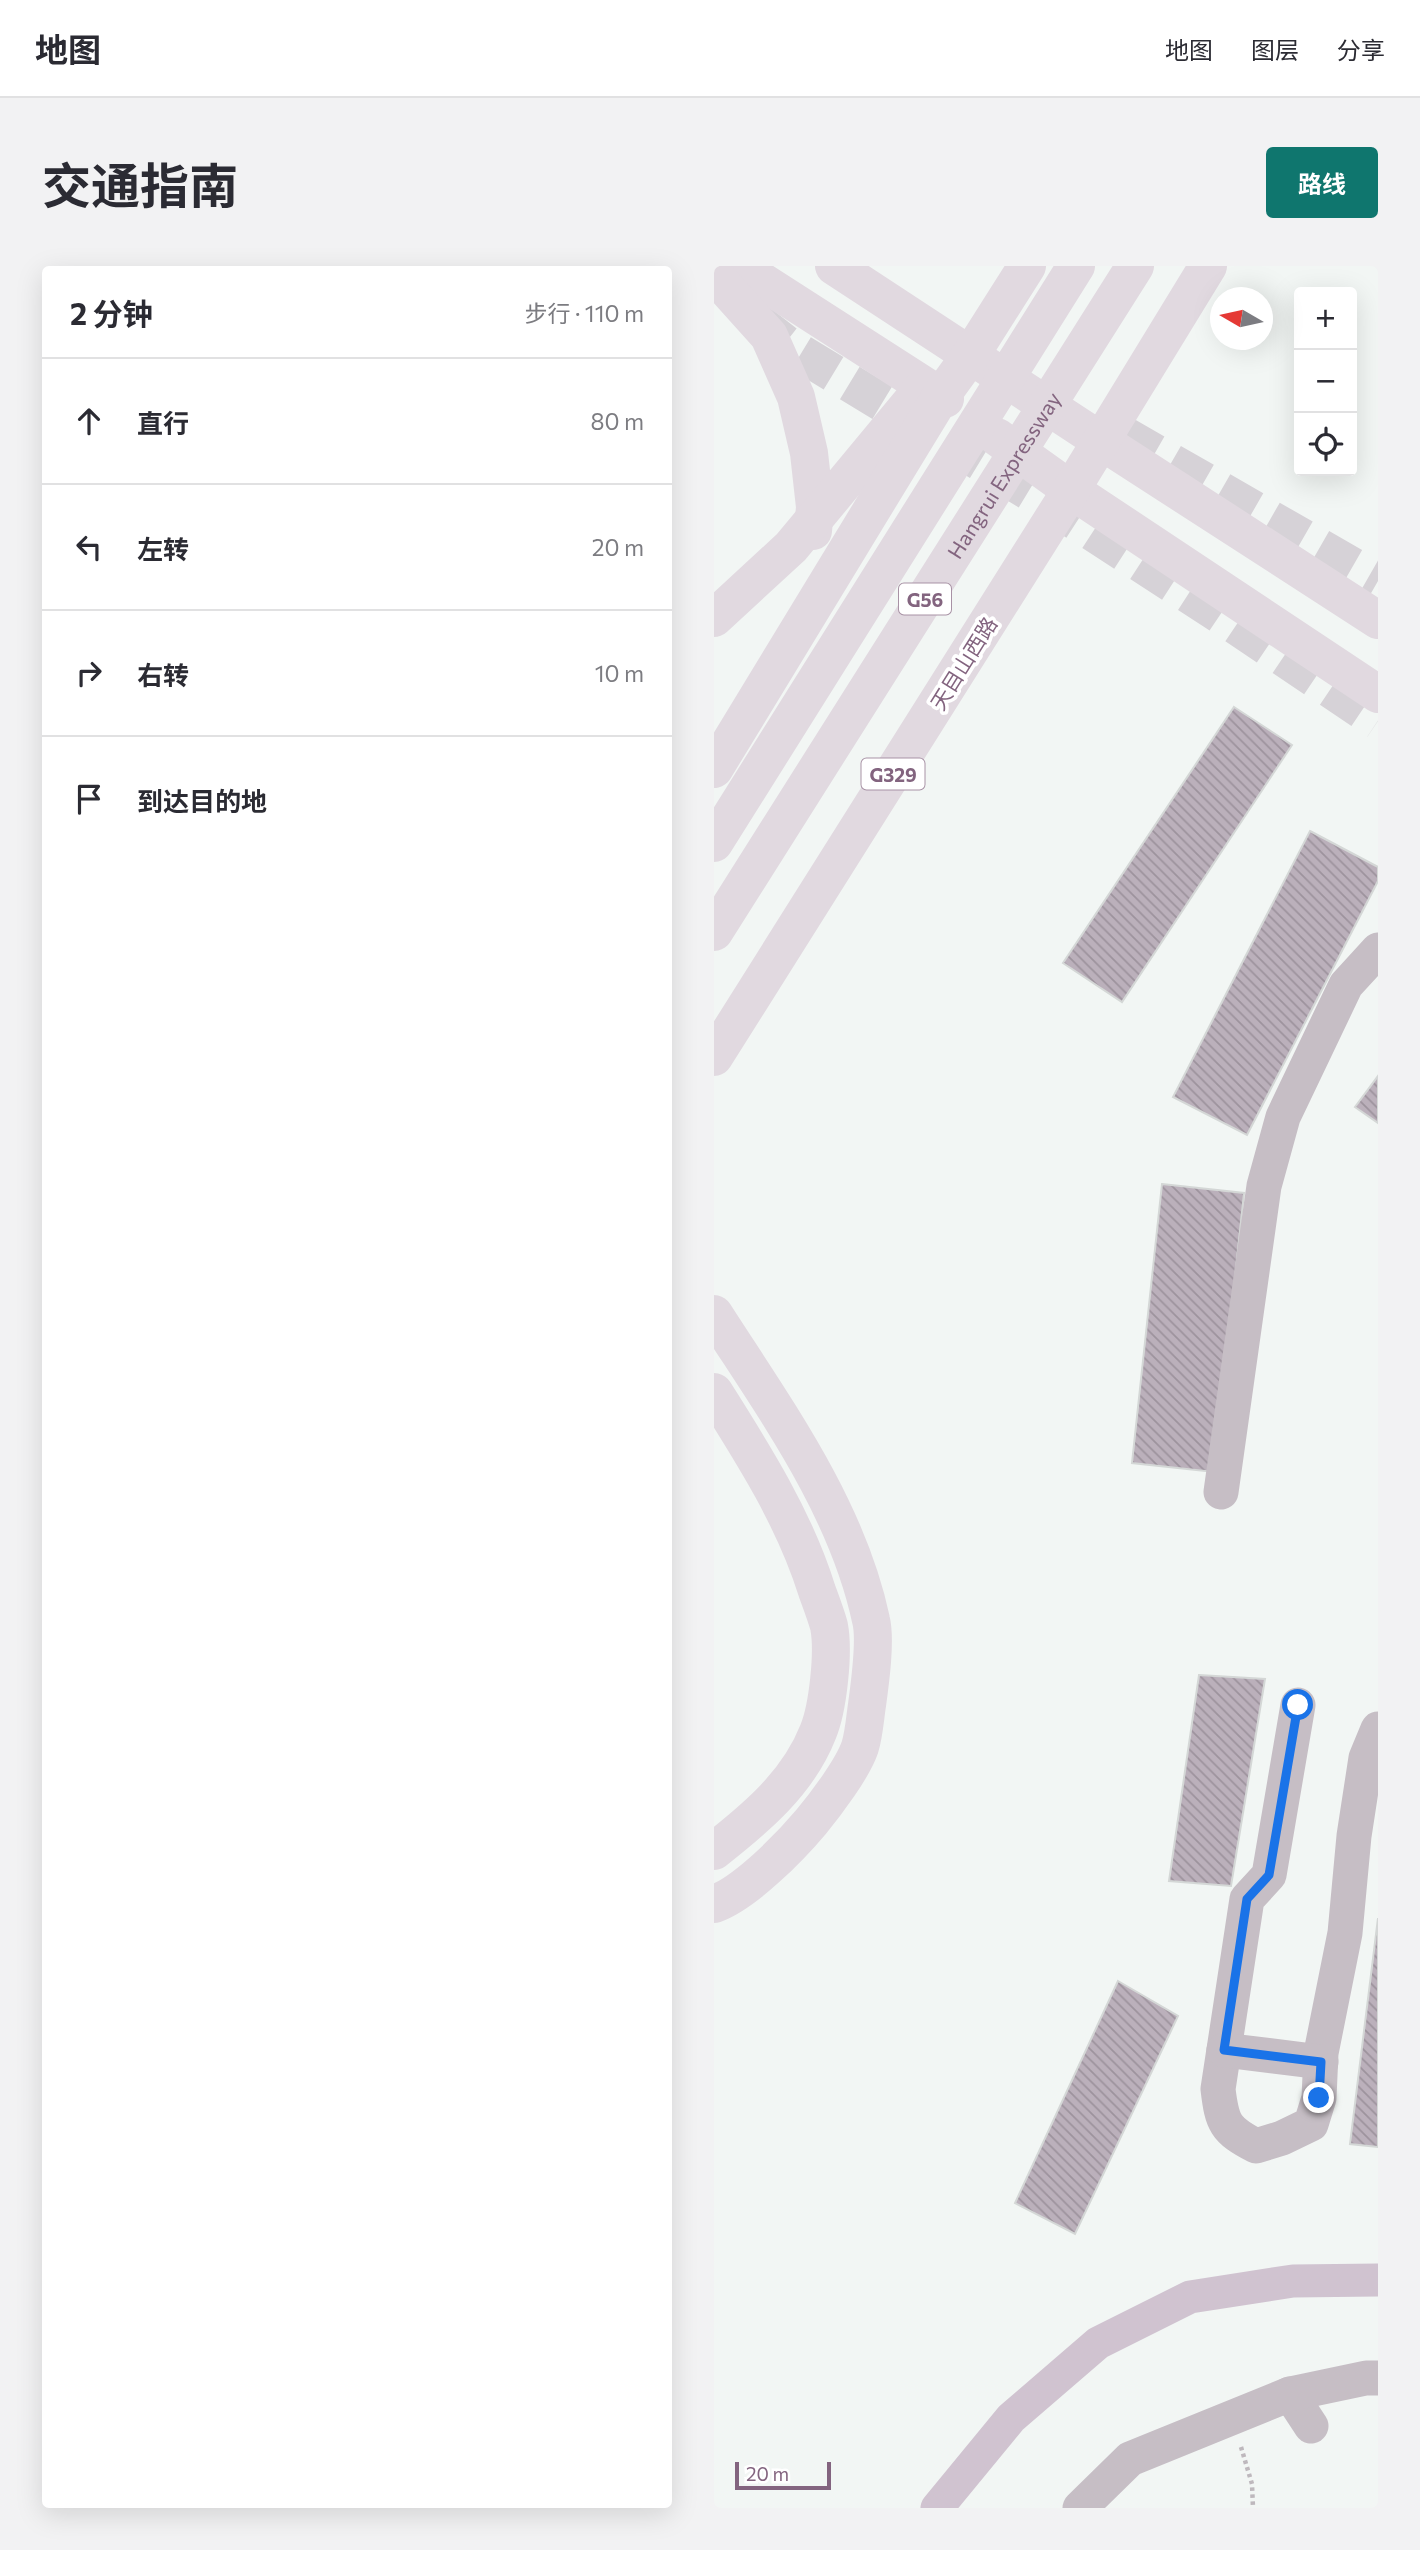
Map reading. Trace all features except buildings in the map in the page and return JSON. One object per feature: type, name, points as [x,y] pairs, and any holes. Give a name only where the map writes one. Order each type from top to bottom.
[{"type":"main road","points":[[738,266],[941,396],[1071,490],[1378,694]]},
{"type":"main road","points":[[834,266],[1378,620]]},
{"type":"main road","points":[[714,618],[791,547],[1021,266]]},
{"type":"main road","points":[[714,769],[941,396],[970,356],[1027,266]]},
{"type":"main road","name":"G56","points":[[714,843],[1076,266]]},
{"type":"main road","name":"Hangrui Expressway","points":[[714,932],[1135,266]]},
{"type":"main road","name":"天目山西路","points":[[714,1057],[1071,490],[1208,266]]},
{"type":"main road","points":[[714,275],[769,336],[796,397],[809,453],[815,507],[805,619]]},
{"type":"main road","points":[[714,1314],[771,1402],[830,1504],[853,1560],[872,1622],[870,1684],[860,1747],[828,1801],[793,1844],[758,1875],[714,1904]]},
{"type":"main road","points":[[714,1392],[791,1523],[811,1570],[829,1628],[829,1681],[818,1732],[793,1776],[762,1814],[714,1851]]},
{"type":"street","points":[[1221,1492],[1264,1185],[1283,1117],[1346,985],[1378,950]]},
{"type":"street","points":[[1298,1705],[1269,1875],[1247,1899],[1218,2089],[1221,2116],[1235,2135],[1256,2146],[1311,2124],[1319,2098],[1321,2062],[1345,1933],[1354,1836],[1366,1758],[1378,1728]]},
{"type":"street","points":[[1224,2050],[1321,2062]]},
{"type":"street","points":[[1080,2508],[1129,2459],[1290,2393],[1378,2378]]},
{"type":"street","points":[[1290,2393],[1311,2426]]},
{"type":"path","points":[[1233,2417],[1252,2484],[1253,2508]]},
{"type":"waterway","points":[[937,2508],[1011,2418],[1098,2343],[1190,2297],[1293,2281],[1378,2280]]},
{"type":"tunnel","points":[[755,320],[787,345],[1043,500],[1378,721]]},
{"type":"tunnel","points":[[1122,434],[1378,581]]},
{"type":"route","points":[[1298,1705],[1269,1875],[1247,1899],[1224,2050],[1321,2062],[1319,2098]]}]
